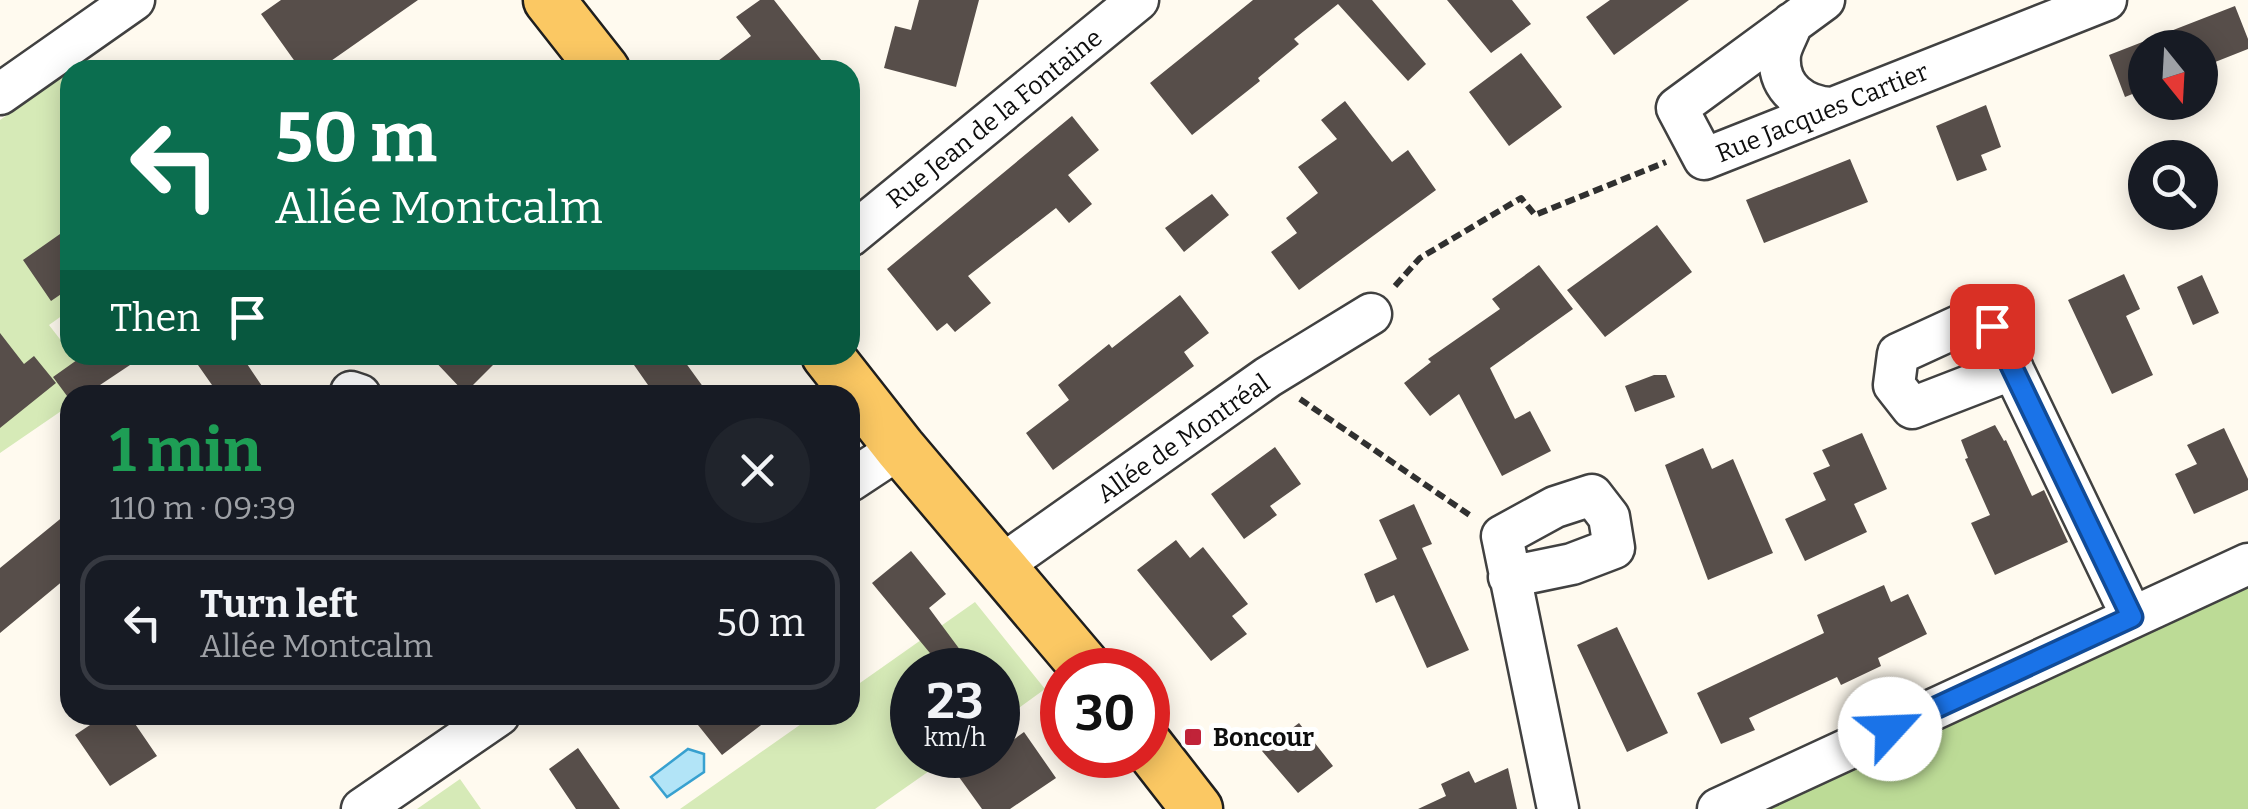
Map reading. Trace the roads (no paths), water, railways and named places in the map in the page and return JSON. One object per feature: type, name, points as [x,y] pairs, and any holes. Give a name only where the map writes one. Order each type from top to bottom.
[{"type":"main road","points":[[548,0],[596,60]]},
{"type":"main road","points":[[835,365],[851,385]]},
{"type":"main road","points":[[860,397],[998,567],[1070,648]]},
{"type":"main road","points":[[1170,774],[1198,809]]},
{"type":"street","points":[[0,94],[94,12],[134,0]]},
{"type":"street","name":"Rue Jean de la Fontaine","points":[[860,228],[1138,0]]},
{"type":"street","name":"Rue Jacques Cartier","points":[[1808,12],[1678,108],[1704,159],[2106,0]]},
{"type":"street","points":[[1808,12],[1780,56],[1784,76],[1794,96],[1811,107],[1832,108]]},
{"type":"street","name":"Allée de Montréal","points":[[998,567],[1268,377],[1371,314]]},
{"type":"street","points":[[2013,369],[2132,617]]},
{"type":"street","points":[[860,474],[900,448]]},
{"type":"street","points":[[1508,577],[1572,564],[1614,548],[1609,517],[1592,496],[1555,508],[1502,536],[1508,577],[1558,809]]},
{"type":"street","points":[[1718,809],[2248,564]]},
{"type":"street","points":[[362,809],[484,725]]},
{"type":"water","points":[[688,749],[704,754],[704,772],[667,797],[651,777]]},
{"type":"place","name":"Boncour","points":[[1193,737]]}]
